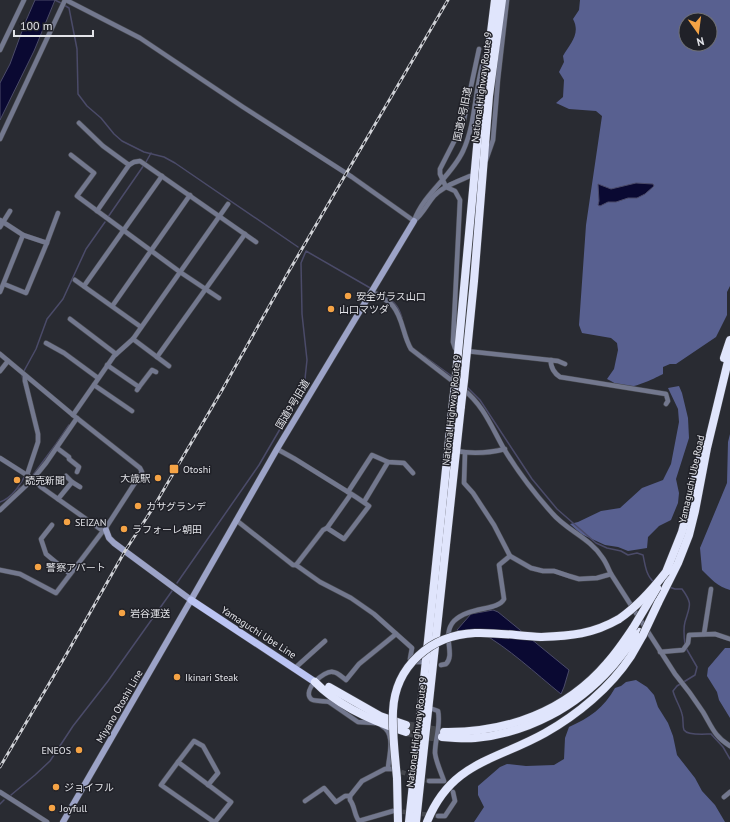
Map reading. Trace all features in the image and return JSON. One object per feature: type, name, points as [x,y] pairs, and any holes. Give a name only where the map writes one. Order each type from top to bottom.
[{"type":"highway","name":"National Highway Route 9","points":[[409,822],[425,707],[464,381],[463,351],[478,136],[494,0]]},
{"type":"highway","name":"National Highway Route 9","points":[[416,822],[453,402],[456,376],[463,351],[479,226],[489,96],[502,0]]},
{"type":"highway","name":"Yamaguchi Ube Road","points":[[638,632],[658,603],[682,532],[716,387],[730,340]]},
{"type":"highway","name":"Yamaguchi Ube Road","points":[[669,573],[684,549],[696,512],[708,448],[730,354]]},
{"type":"highway","points":[[398,822],[397,778],[393,730],[394,697],[403,674],[422,651],[440,640],[463,634],[475,633],[541,637],[585,633],[607,626],[632,610],[669,573]]},
{"type":"highway","points":[[427,822],[436,803],[444,792],[463,773],[488,759],[532,740],[564,721],[599,693],[630,657],[638,632],[651,601],[669,573]]},
{"type":"highway","points":[[443,735],[472,732],[502,726],[559,707],[589,690],[612,667],[638,632]]},
{"type":"highway","points":[[315,682],[323,690],[359,713],[378,722],[406,728]]},
{"type":"main road","name":"Yamaguchi Ube Line","points":[[191,600],[315,682]]},
{"type":"street","points":[[0,50],[24,0]]},
{"type":"street","points":[[0,139],[65,0],[140,38],[244,108],[352,177],[414,221]]},
{"type":"street","points":[[486,161],[493,140],[507,0]]},
{"type":"street","name":"国道9号旧道","points":[[191,600],[277,449],[414,221],[417,212],[458,161],[469,136],[480,73],[489,44]]},
{"type":"street","points":[[479,49],[463,124],[440,169],[440,174],[446,187],[458,194],[461,206],[453,342],[455,348],[463,351],[551,360],[565,364]]},
{"type":"street","points":[[79,123],[103,146],[129,165]]},
{"type":"street","points":[[71,155],[94,173],[77,196],[180,272],[219,298]]},
{"type":"street","points":[[97,212],[129,165],[140,161],[256,242]]},
{"type":"street","points":[[84,286],[162,176]]},
{"type":"street","name":"国道9号旧道","points":[[414,221],[421,216],[434,195],[446,187],[470,176]]},
{"type":"street","points":[[113,305],[190,195]]},
{"type":"street","points":[[0,509],[33,479],[46,463],[107,365],[116,354],[133,339],[228,204]]},
{"type":"street","points":[[0,228],[1,221],[10,211]]},
{"type":"street","points":[[4,284],[26,293],[58,213]]},
{"type":"street","points":[[1,221],[23,235],[47,243]]},
{"type":"street","points":[[157,358],[245,234]]},
{"type":"street","points":[[0,292],[23,235]]},
{"type":"street","points":[[75,280],[113,305],[141,327]]},
{"type":"street","points":[[372,292],[394,307],[407,343],[411,349],[477,401],[528,485],[552,514],[569,529],[591,544],[602,557],[610,574],[674,674],[695,700],[717,737],[730,746]]},
{"type":"street","points":[[70,319],[116,354]]},
{"type":"street","points":[[133,339],[169,366]]},
{"type":"street","points":[[46,343],[64,353],[98,378]]},
{"type":"street","points":[[0,354],[75,417],[140,468],[142,472],[105,531],[56,593],[20,574],[0,570]]},
{"type":"street","points":[[551,360],[553,369],[560,377],[666,394],[668,401],[666,404]]},
{"type":"street","points":[[0,371],[8,361]]},
{"type":"street","points":[[107,365],[138,389],[152,370]]},
{"type":"street","points":[[25,376],[25,382],[38,434],[38,442],[27,475]]},
{"type":"street","points":[[94,385],[132,411]]},
{"type":"street","points":[[56,448],[69,457],[69,459],[79,467],[77,472]]},
{"type":"street","points":[[277,449],[369,506],[344,539],[327,528]]},
{"type":"street","points":[[456,451],[465,453],[498,451],[505,449]]},
{"type":"street","points":[[465,453],[464,483],[473,493],[494,525],[510,556],[531,568],[543,571],[554,570],[580,579],[596,578],[610,574]]},
{"type":"street","points":[[296,565],[323,530],[327,528],[350,493],[372,455],[388,462],[404,463],[413,473]]},
{"type":"street","points":[[0,458],[33,479],[58,499],[105,531],[114,543],[191,600]]},
{"type":"street","points":[[364,502],[388,462]]},
{"type":"street","points":[[66,476],[80,487]]},
{"type":"street","points":[[58,499],[72,482]]},
{"type":"street","points":[[236,520],[288,561],[320,582],[351,598],[374,614],[412,648],[410,659],[414,662],[421,662]]},
{"type":"street","points":[[52,525],[41,539],[46,554],[70,574]]},
{"type":"street","points":[[441,665],[446,664],[450,656],[448,633],[450,627],[455,621],[468,612],[497,606],[502,602],[504,598],[499,565],[510,556]]},
{"type":"street","points":[[704,634],[711,589]]},
{"type":"street","name":"Miyano Otoshi Line","points":[[63,822],[191,600]]},
{"type":"street","points":[[388,768],[391,741],[386,728],[373,722],[358,722],[329,702],[324,700],[313,700],[308,694],[309,689],[315,682],[329,671],[334,672],[346,680],[359,664],[396,634]]},
{"type":"street","points":[[660,652],[683,650],[688,643],[689,635],[715,634],[730,639]]},
{"type":"street","points":[[295,668],[325,641]]},
{"type":"street","points":[[425,707],[438,711],[440,719],[436,753],[437,764],[444,781],[429,781]]},
{"type":"street","points":[[178,762],[208,785],[231,802],[214,822],[161,785],[178,762],[194,741],[203,746],[218,773],[208,785]]},
{"type":"street","points":[[305,801],[324,788],[336,802],[345,796],[350,796],[362,781],[374,774],[388,768],[394,769]]},
{"type":"street","points":[[0,792],[47,822]]},
{"type":"street","points":[[438,816],[445,816],[455,802],[453,792]]},
{"type":"street","points":[[724,797],[730,792]]},
{"type":"street","points":[[350,796],[350,800],[354,804],[359,821],[393,811]]},
{"type":"shaded area","points":[[35,0],[55,0],[34,51],[0,120],[0,83],[10,64]]},
{"type":"shaded area","points":[[580,0],[730,0],[730,286],[727,292],[727,315],[716,337],[676,364],[670,364],[663,367],[663,374],[644,383],[628,387],[620,386],[607,379],[614,369],[618,350],[617,343],[611,338],[582,333],[579,325],[586,225],[602,116],[596,111],[569,109],[556,103],[563,97],[564,80],[559,72],[564,62],[563,56],[574,39],[576,29],[573,19],[579,10]]},
{"type":"shaded area","points":[[636,183],[653,184],[654,186],[645,194],[637,198],[628,198],[616,202],[608,202],[600,206],[598,205],[598,184],[611,189]]},
{"type":"shaded area","points":[[679,386],[688,418],[689,438],[676,479],[679,493],[678,503],[671,520],[659,526],[648,537],[647,548],[628,551],[618,547],[605,545],[581,534],[570,524],[578,522],[601,511],[620,508],[642,488],[663,480],[671,464],[679,422],[678,409],[668,388]]},
{"type":"shaded area","points":[[730,434],[730,590],[711,579],[702,570],[700,548],[727,483],[728,442]]},
{"type":"shaded area","points":[[493,610],[498,612],[569,670],[561,694],[512,653],[491,638],[477,631],[464,632],[457,630],[471,614]]},
{"type":"shaded area","points":[[725,648],[730,648],[730,718],[707,676],[708,668]]},
{"type":"shaded area","points":[[636,680],[647,687],[654,695],[658,707],[668,723],[673,736],[677,755],[695,778],[702,791],[715,805],[725,822],[474,822],[484,807],[478,795],[478,786],[500,767],[507,764],[526,766],[554,765],[564,759],[565,738],[569,727],[583,720],[601,707],[615,688],[626,682]]},
{"type":"waterway","points":[[55,0],[61,3]]},
{"type":"waterway","points":[[64,5],[69,8],[77,49],[78,94],[87,106],[101,118],[114,134],[122,141],[144,152],[164,157],[175,163],[298,247]]},
{"type":"waterway","points":[[146,162],[151,153]]},
{"type":"waterway","points":[[108,217],[144,165]]},
{"type":"waterway","points":[[24,371],[36,349],[47,319],[63,299],[86,249],[105,222]]},
{"type":"waterway","points":[[177,583],[259,465],[304,388],[307,360],[302,314],[301,263],[306,251],[372,289]]},
{"type":"waterway","points":[[375,291],[384,296]]},
{"type":"waterway","points":[[387,298],[397,306],[402,318]]},
{"type":"waterway","points":[[424,356],[453,377]]},
{"type":"waterway","points":[[22,375],[24,385]]},
{"type":"waterway","points":[[466,386],[480,400],[532,479],[557,509],[596,543],[607,548],[621,551],[628,555],[637,553],[643,555],[645,566],[654,582]]},
{"type":"waterway","points":[[33,475],[69,425]]},
{"type":"waterway","points":[[0,502],[12,495],[25,476]]},
{"type":"waterway","points":[[18,489],[27,481]]},
{"type":"waterway","points":[[669,587],[682,589],[688,598],[690,605],[684,627],[685,645]]},
{"type":"waterway","points":[[11,795],[50,761],[73,726],[108,681],[172,591]]},
{"type":"waterway","points":[[686,648],[697,667],[695,675],[677,686],[673,691],[683,716],[684,730],[693,734],[711,734],[723,747],[730,759]]},
{"type":"waterway","points":[[0,804],[4,800]]},
{"type":"tunnel","points":[[406,725],[444,732]]},
{"type":"tunnel","points":[[406,732],[432,737],[442,737]]},
{"type":"tunnel","points":[[395,770],[429,781]]},
{"type":"tunnel","points":[[396,811],[438,816]]},
{"type":"railway","points":[[0,767],[125,551],[153,508],[221,392],[289,271],[448,0]]},
{"type":"place","name":"安全ガラス山口","points":[[348,296]]},
{"type":"place","name":"山口マツダ","points":[[331,309]]},
{"type":"place","name":"Otoshi","points":[[174,469]]},
{"type":"place","name":"大歳駅","points":[[158,478]]},
{"type":"place","name":"読売新聞","points":[[17,480]]},
{"type":"place","name":"カサグランデ","points":[[138,506]]},
{"type":"place","name":"SEIZAN","points":[[67,522]]},
{"type":"place","name":"ラフォーレ朝田","points":[[124,529]]},
{"type":"place","name":"警察アパート","points":[[38,567]]},
{"type":"place","name":"岩谷運送","points":[[122,613]]},
{"type":"place","name":"Ikinari Steak","points":[[177,677]]},
{"type":"place","name":"ENEOS","points":[[79,750]]},
{"type":"place","name":"ジョイフル","points":[[56,787]]},
{"type":"place","name":"Joyfull","points":[[52,808]]}]
